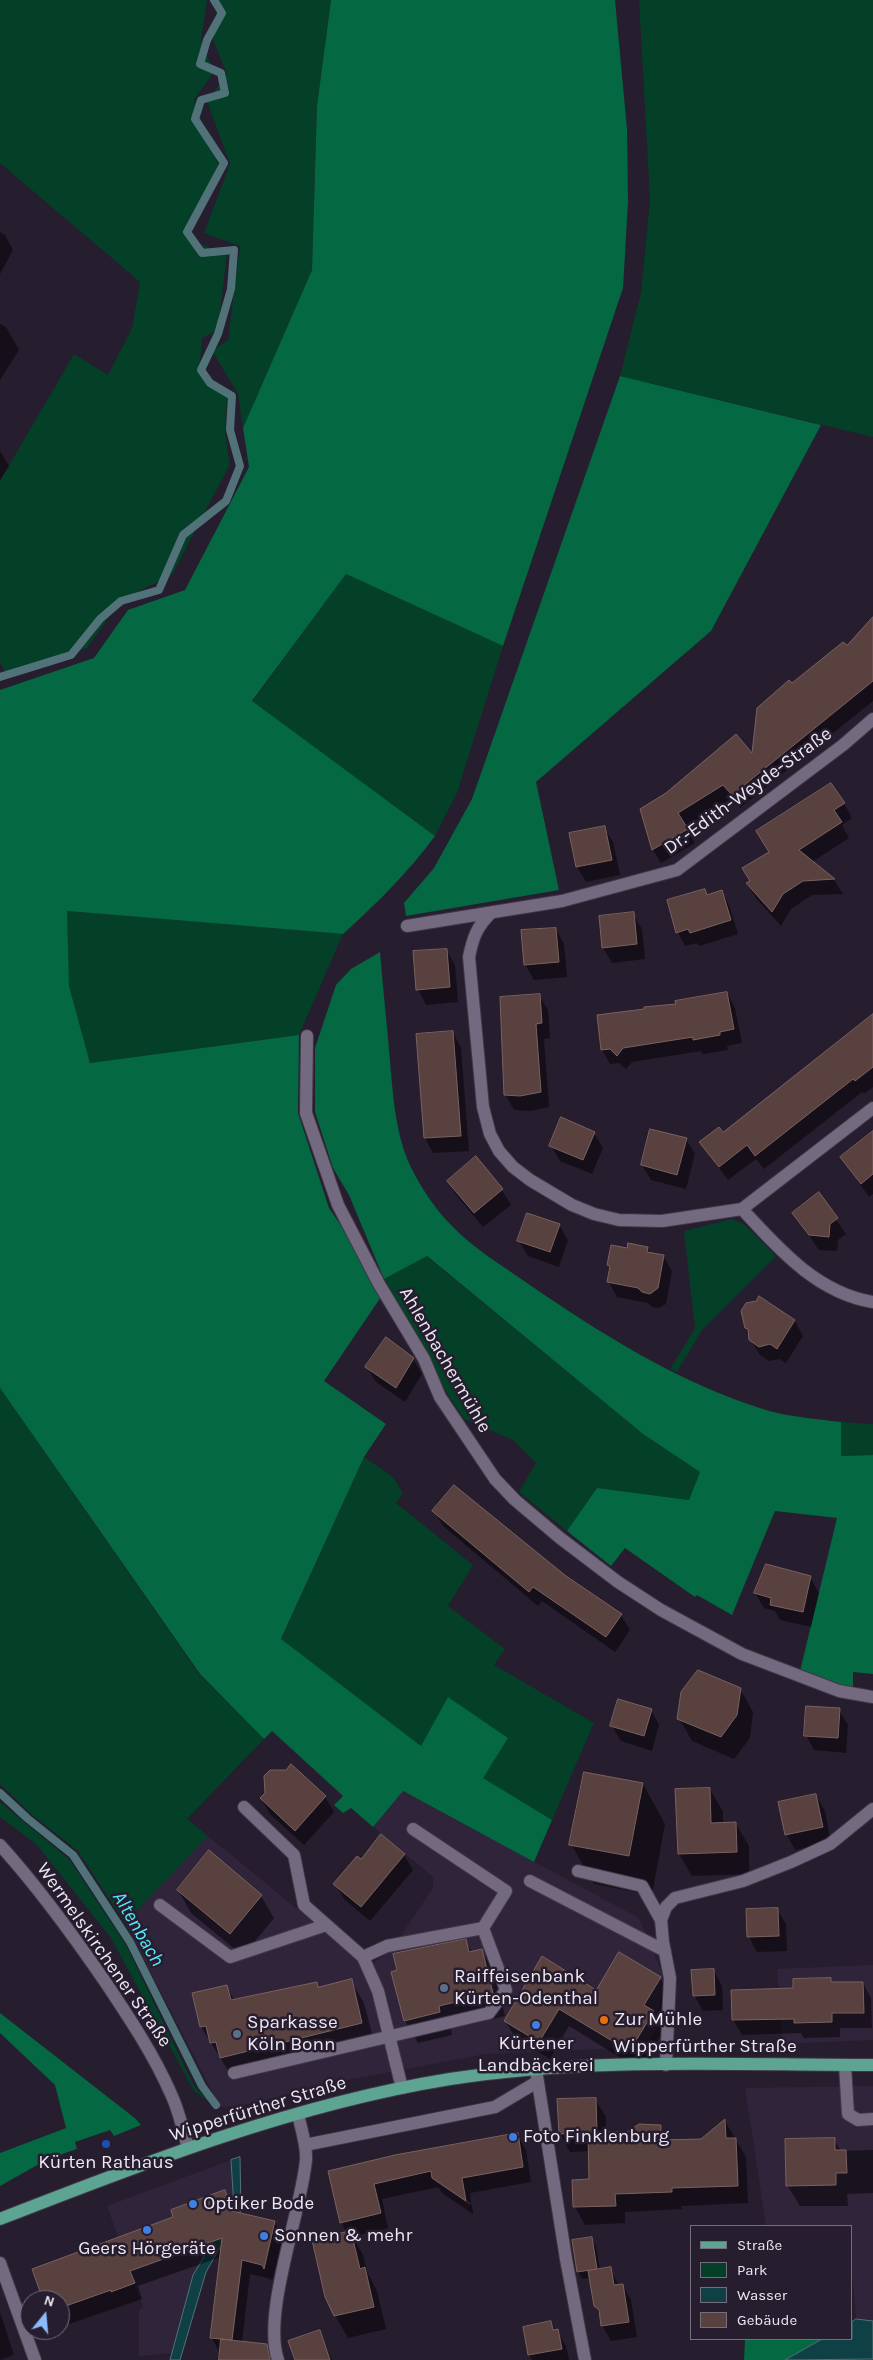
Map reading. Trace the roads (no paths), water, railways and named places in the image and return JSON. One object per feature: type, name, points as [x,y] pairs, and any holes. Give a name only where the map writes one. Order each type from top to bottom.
[{"type":"main road","name":"Wipperfürther Straße","points":[[0,2219],[188,2148],[298,2114],[402,2088],[460,2078],[537,2076],[666,2065],[873,2065]]},
{"type":"street","name":"Dr.-Edith-Weyde-Straße","points":[[407,926],[562,901],[676,870],[843,745],[873,719]]},
{"type":"street","points":[[492,912],[480,923],[472,939],[469,957],[483,1107],[490,1134],[499,1151],[513,1167],[546,1191],[594,1214],[619,1220],[653,1222],[742,1210],[873,1108]]},
{"type":"street","name":"Ahlenbachermühle","points":[[307,1036],[306,1112],[338,1206],[379,1284],[424,1359],[440,1397],[495,1479],[515,1500],[560,1538],[618,1582],[661,1610],[742,1654],[839,1691],[873,1697]]},
{"type":"street","points":[[742,1210],[785,1255],[811,1275],[838,1293],[873,1302]]},
{"type":"street","points":[[244,1808],[294,1854],[304,1905],[363,1957],[378,1991],[402,2088]]},
{"type":"street","points":[[661,1920],[666,1907],[675,1898],[743,1881],[791,1862],[830,1844],[873,1809]]},
{"type":"street","points":[[363,1957],[387,1946],[483,1928],[506,1891],[413,1829]]},
{"type":"street","name":"Wermelskirchener Straße","points":[[0,1845],[28,1875],[125,2012],[158,2066],[169,2089],[188,2148]]},
{"type":"street","points":[[578,1871],[642,1886],[661,1920],[670,1978],[666,2065]]},
{"type":"street","points":[[530,1881],[665,1951]]},
{"type":"street","points":[[160,1905],[230,1956],[326,1924]]},
{"type":"street","points":[[234,2073],[489,2012],[506,1990],[483,1928]]},
{"type":"street","points":[[845,2065],[848,2114],[858,2120],[873,2119]]},
{"type":"street","points":[[537,2076],[585,2360]]},
{"type":"street","name":"Wipperfürther Straße","points":[[305,2145],[495,2107],[537,2076]]},
{"type":"street","points":[[278,2360],[275,2351],[274,2326],[278,2294],[299,2200],[306,2158],[298,2114]]},
{"type":"street","points":[[0,2263],[35,2360]]},
{"type":"water","points":[[240,2157],[241,2211],[206,2272],[180,2360],[170,2360],[193,2275],[234,2207],[231,2160]]},
{"type":"water","points":[[856,2319],[873,2321],[873,2359],[785,2360],[820,2340],[853,2340],[853,2321]]},
{"type":"waterway","name":"Altenbach","points":[[0,677],[71,655],[100,619],[121,601],[159,590],[183,535],[226,501],[240,466],[230,430],[232,396],[210,383],[201,370],[218,334],[231,289],[234,250],[202,253],[187,232],[224,163],[195,119],[201,100],[225,93],[221,73],[200,64],[207,40],[222,13],[214,0]]},
{"type":"waterway","name":"Altenbach","points":[[0,1793],[27,1818],[73,1855],[130,1942],[202,2086],[216,2105]]},
{"type":"place","name":"Raiffeisenbank Kürten-Odenthal","points":[[444,1988]]},
{"type":"place","name":"Zur Mühle","points":[[604,2020]]},
{"type":"place","name":"Kürtener Landbäckerei","points":[[536,2025]]},
{"type":"place","name":"Sparkasse Köln Bonn","points":[[237,2034]]},
{"type":"place","name":"Foto Finklenburg","points":[[513,2137]]},
{"type":"place","name":"Kürten Rathaus","points":[[106,2144]]},
{"type":"place","name":"Optiker Bode","points":[[193,2204]]},
{"type":"place","name":"Geers Hörgeräte","points":[[147,2230]]},
{"type":"place","name":"Sonnen & mehr","points":[[264,2236]]}]
